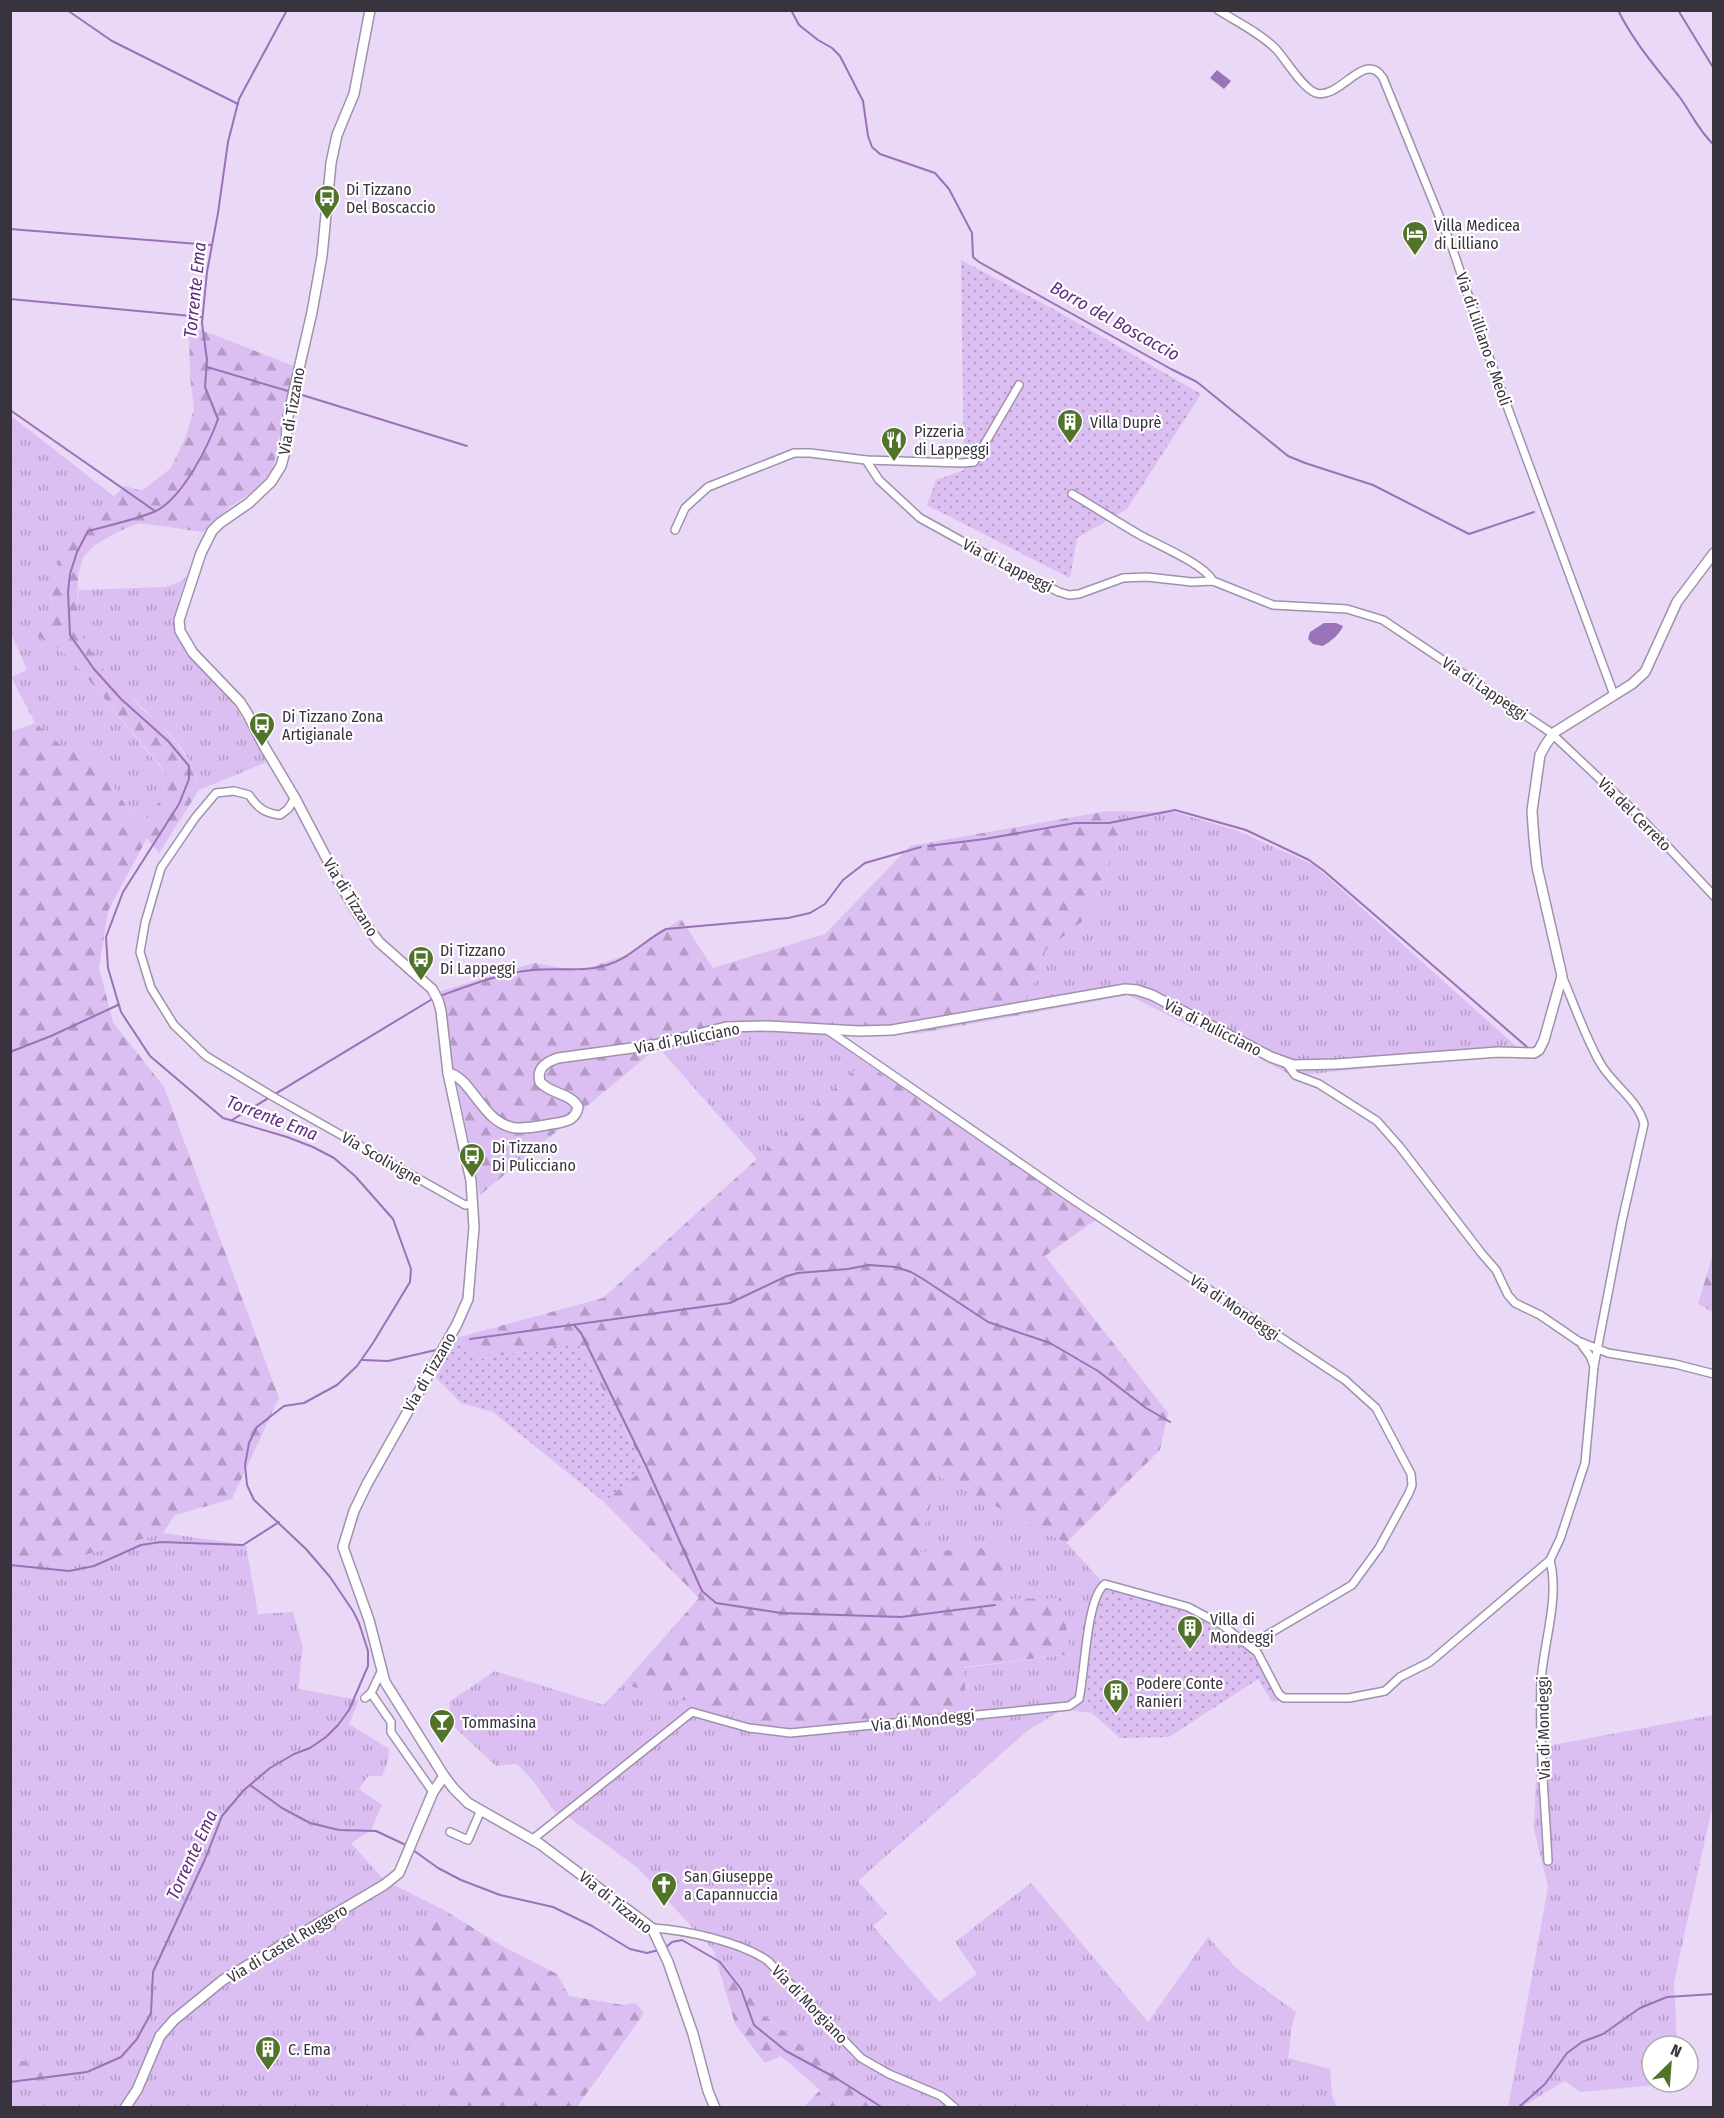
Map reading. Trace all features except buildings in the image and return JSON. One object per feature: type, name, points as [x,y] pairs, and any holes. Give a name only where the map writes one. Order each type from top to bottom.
[{"type":"main road","name":"Via di Tizzano","points":[[370,10],[354,94],[337,135],[331,163],[322,256],[312,312],[287,421],[286,448],[281,466],[271,482],[212,531],[201,554],[179,620],[180,631],[193,653],[240,702],[362,920],[379,942],[423,980],[437,997],[441,1011],[447,1073],[471,1181],[474,1227],[468,1299],[457,1324],[367,1484],[345,1537],[343,1547],[369,1620],[381,1672],[392,1694],[444,1776],[468,1803],[533,1839],[626,1906],[652,1928],[668,1962],[715,2108]]},
{"type":"main road","name":"Via di Pulicciano","points":[[447,1073],[458,1078],[495,1118],[507,1126],[523,1128],[568,1121],[576,1113],[578,1107],[575,1101],[546,1088],[540,1082],[540,1070],[545,1063],[552,1060],[654,1045],[726,1027],[769,1026],[859,1031],[903,1029],[1109,990],[1131,989],[1152,995],[1287,1064],[1306,1065],[1498,1052],[1534,1053],[1539,1050],[1544,1040],[1562,976],[1538,867],[1532,824],[1539,760],[1543,749],[1553,735],[1639,678],[1647,670],[1677,602],[1713,553]]},
{"type":"main road","name":"Via di Castel Ruggero","points":[[125,2108],[137,2090],[160,2036],[174,2020],[223,1980],[384,1885],[399,1873],[433,1792],[444,1776]]},
{"type":"street","name":"Via di Lilliano e Meoli","points":[[1218,10],[1270,44],[1304,83],[1316,93],[1335,89],[1364,69],[1376,69],[1383,78],[1453,250],[1489,357],[1614,695]]},
{"type":"street","points":[[675,530],[686,508],[708,487],[794,453],[866,460],[974,462],[1019,385]]},
{"type":"street","name":"Via di Lappeggi","points":[[866,460],[879,480],[920,518],[1059,592],[1079,594],[1123,578],[1147,577],[1192,582],[1214,581],[1273,605],[1347,609],[1383,620],[1553,735]]},
{"type":"street","name":"Via di Lappeggi","points":[[1072,494],[1185,559],[1214,581]]},
{"type":"street","name":"Via del Cerreto","points":[[1553,735],[1637,814],[1713,896]]},
{"type":"street","name":"Via Scolivigne","points":[[295,798],[288,809],[280,815],[266,814],[256,806],[249,795],[234,791],[216,793],[195,818],[161,868],[145,923],[140,952],[151,988],[174,1025],[206,1056],[398,1168],[465,1205],[472,1204]]},
{"type":"street","name":"Via di Mondeggi","points":[[533,1839],[692,1712],[749,1728],[790,1733],[1069,1706],[1079,1699],[1092,1609],[1099,1588],[1105,1584],[1188,1607],[1222,1624],[1257,1652],[1279,1694],[1284,1698],[1349,1698],[1370,1695],[1385,1691],[1400,1677],[1430,1662],[1550,1560],[1560,1539],[1585,1463],[1594,1366],[1622,1221],[1644,1124],[1642,1114],[1635,1104],[1624,1094],[1599,1062],[1562,976]]},
{"type":"street","name":"Via di Mondeggi","points":[[826,1029],[1075,1201],[1345,1380],[1376,1408],[1411,1474],[1412,1485],[1409,1493],[1378,1548],[1352,1585],[1250,1645]]},
{"type":"street","points":[[1287,1064],[1295,1075],[1319,1084],[1377,1121],[1401,1147],[1496,1270],[1508,1295],[1515,1303],[1540,1315],[1578,1341],[1597,1350],[1675,1364],[1713,1374]]},
{"type":"street","points":[[1600,1336],[1604,1346],[1617,1355]]},
{"type":"street","points":[[1578,1341],[1590,1356],[1594,1366]]},
{"type":"street","name":"Via di Mondeggi","points":[[1548,1861],[1540,1719],[1542,1659],[1551,1609],[1550,1560]]},
{"type":"street","points":[[381,1672],[368,1696],[391,1722],[392,1732],[433,1792]]},
{"type":"street","points":[[450,1832],[468,1840],[481,1810]]},
{"type":"street","name":"Via di Morgiano","points":[[652,1928],[689,1933],[756,1952],[768,1961],[861,2058],[889,2074],[941,2096],[955,2108]]},
{"type":"green space","points":[[961,260],[1057,311],[1201,394],[1127,509],[1077,538],[1070,578],[927,505],[936,480],[964,470]]},
{"type":"green space","points":[[189,324],[294,366],[273,469],[261,486],[230,507],[203,532],[140,523],[119,531],[95,545],[83,557],[78,577],[77,618],[82,636],[100,666],[143,710],[157,721],[177,744],[193,767],[199,790],[159,853],[147,838],[108,911],[99,968],[113,1022],[164,1087],[279,1398],[232,1499],[175,1515],[163,1533],[11,1576],[11,732],[35,723],[66,750],[89,750],[140,827],[162,798],[166,774],[159,764],[72,660],[49,642],[35,636],[30,628],[50,616],[61,545],[125,486],[142,491],[171,468],[186,436],[194,409],[190,377]]},
{"type":"green space","points":[[10,415],[115,497],[61,545],[50,616],[35,636],[49,642],[72,660],[166,774],[162,798],[141,828],[89,751],[66,750],[35,723],[11,677],[27,670],[11,633]]},
{"type":"green space","points":[[187,576],[176,618],[177,633],[182,645],[229,698],[267,762],[199,790],[193,768],[182,749],[94,658],[83,639],[77,618],[79,590],[166,587],[180,582]]},
{"type":"green space","points":[[1107,811],[1174,812],[1236,830],[1314,865],[1527,1056],[1467,1058],[1292,1076],[1200,1025],[1192,1027],[1128,995],[1021,1015],[1046,950],[1089,916],[1120,835]]},
{"type":"green space","points":[[1107,811],[1120,835],[1089,916],[1046,950],[1021,1015],[915,1034],[824,1033],[658,1047],[480,1195],[438,992],[534,963],[579,971],[630,954],[681,919],[713,968],[825,934],[910,846]]},
{"type":"green space","points":[[825,1032],[864,1062],[757,1159],[658,1047]]},
{"type":"green space","points":[[864,1062],[1097,1219],[1045,1256],[1168,1413],[1160,1450],[1066,1543],[938,1476],[918,1552],[1003,1547],[1011,1599],[1061,1598],[1071,1654],[964,1667],[966,1708],[786,1727],[623,1684],[699,1598],[604,1502],[645,1467],[577,1342],[481,1359],[456,1338],[603,1298]]},
{"type":"green space","points":[[1713,1254],[1713,1312],[1698,1304]]},
{"type":"green space","points":[[456,1338],[481,1359],[577,1342],[645,1468],[604,1502],[493,1412],[461,1403],[434,1376]]},
{"type":"green space","points":[[938,1476],[1068,1544],[1102,1582],[1097,1588],[1108,1586],[1083,1693],[1092,1713],[1063,1709],[1027,1731],[858,1881],[887,1914],[873,1926],[939,2002],[977,1974],[955,1942],[1031,1883],[1148,2022],[1208,1937],[1236,1968],[1296,2012],[1288,2058],[1330,2069],[1332,2095],[1337,2107],[898,2107],[855,2083],[835,2062],[803,2047],[765,2016],[714,1951],[638,1868],[567,1816],[555,1812],[534,1782],[517,1764],[496,1766],[449,1722],[451,1718],[449,1702],[495,1671],[604,1705],[623,1684],[966,1707],[964,1668],[1071,1654],[1011,1599],[917,1552]]},
{"type":"green space","points":[[163,1533],[246,1545],[258,1614],[293,1612],[303,1648],[298,1689],[359,1700],[349,1724],[389,1749],[388,1761],[382,1776],[368,1776],[359,1789],[382,1805],[371,1830],[351,1843],[384,1880],[444,1910],[407,1948],[414,2044],[446,2039],[465,2072],[449,2093],[453,2107],[11,2108],[11,2086],[84,2072],[11,2059],[11,1576]]},
{"type":"green space","points":[[1108,1586],[1202,1615],[1251,1648],[1279,1701],[1272,1702],[1258,1679],[1169,1737],[1120,1738],[1092,1713],[1083,1693],[1099,1594]]},
{"type":"green space","points":[[1713,1715],[1713,1803],[1674,1982],[1676,2034],[1640,2034],[1640,2087],[1580,2092],[1565,2081],[1522,2107],[1508,2108],[1548,1887],[1534,1829],[1537,1748]]},
{"type":"green space","points":[[444,1910],[499,1944],[557,1974],[569,1996],[623,2005],[636,2003],[644,2013],[579,2107],[453,2107],[449,2093],[465,2072],[446,2040],[413,2044],[407,1948]]},
{"type":"green space","points":[[714,1951],[765,2016],[803,2047],[835,2062],[855,2083],[898,2107],[804,2107],[820,2090],[781,2056],[765,2063],[735,2024]]},
{"type":"green space","points":[[11,2059],[87,2072],[11,2086]]},
{"type":"shaded area","points":[[1217,70],[1231,81],[1224,89],[1210,78]]},
{"type":"shaded area","points":[[1324,623],[1336,623],[1343,626],[1335,637],[1323,646],[1313,644],[1308,639],[1310,632]]},
{"type":"waterway","points":[[67,10],[112,41],[238,104]]},
{"type":"waterway","name":"Torrente Ema","points":[[10,2082],[87,2072],[121,2057],[137,2039],[151,2013],[153,1972],[206,1857],[222,1816],[244,1790],[270,1768],[310,1748],[338,1725],[349,1710],[368,1666],[368,1651],[353,1611],[330,1577],[306,1549],[254,1500],[247,1485],[245,1465],[249,1443],[257,1427],[284,1406],[304,1403],[337,1385],[357,1366],[410,1282],[411,1269],[393,1219],[355,1176],[334,1158],[313,1147],[223,1118],[150,1056],[121,1012],[108,968],[106,937],[123,892],[179,804],[189,779],[189,766],[168,741],[121,699],[94,669],[70,635],[68,592],[70,574],[77,552],[88,531],[140,517],[166,504],[176,495],[193,470],[218,419],[205,387],[207,360],[202,323],[207,272],[228,142],[239,99],[287,10]]},
{"type":"waterway","name":"Borro del Boscaccio","points":[[791,10],[799,25],[840,56],[863,101],[868,136],[872,147],[880,154],[935,173],[949,189],[972,233],[973,257],[979,262],[1197,382],[1288,456],[1373,485],[1469,534],[1534,512]]},
{"type":"waterway","points":[[1618,10],[1639,45],[1714,145]]},
{"type":"waterway","points":[[1678,10],[1714,69]]},
{"type":"waterway","points":[[10,229],[211,245]]},
{"type":"waterway","points":[[10,299],[202,317]]},
{"type":"waterway","points":[[207,367],[288,391]]},
{"type":"waterway","points":[[299,394],[467,446]]},
{"type":"waterway","points":[[10,410],[155,511]]},
{"type":"waterway","points":[[928,846],[985,839],[1075,823],[1109,823],[1175,810],[1246,830],[1309,860],[1324,871],[1527,1047]]},
{"type":"waterway","points":[[440,996],[509,974],[543,969],[589,969],[607,965],[623,958],[666,929],[788,918],[810,913],[825,904],[843,880],[865,863],[921,847]]},
{"type":"waterway","points":[[232,1120],[434,998]]},
{"type":"waterway","points":[[10,1052],[118,1005]]},
{"type":"waterway","points":[[470,1339],[730,1303],[798,1273],[869,1265],[896,1267],[923,1279],[988,1322],[1050,1343],[1098,1371],[1146,1408],[1170,1422]]},
{"type":"waterway","points":[[574,1325],[581,1333],[647,1468],[702,1591],[716,1603],[781,1613],[901,1617],[995,1605]]},
{"type":"waterway","points":[[363,1360],[388,1361],[436,1350]]},
{"type":"waterway","points":[[10,1565],[69,1571],[94,1566],[141,1545],[161,1542],[243,1545],[279,1522]]},
{"type":"waterway","points":[[250,1785],[282,1808],[310,1823],[339,1830],[376,1831],[408,1846]]},
{"type":"waterway","points":[[413,1850],[438,1868],[461,1880],[500,1895],[553,1907],[592,1926],[630,1949],[647,1953],[659,1950]]},
{"type":"waterway","points":[[664,1949],[672,1942],[682,1940],[720,1962],[741,1989],[754,2025],[786,2051],[836,2078],[883,2108]]},
{"type":"waterway","points":[[1518,2108],[1545,2084],[1567,2053],[1582,2042],[1603,2034],[1640,2008],[1667,1997],[1714,1994]]},
{"type":"place","name":"Di Tizzano Del Boscaccio","points":[[327,221]]},
{"type":"place","name":"Villa Medicea di Lilliano","points":[[1415,257]]},
{"type":"place","name":"Villa Duprè","points":[[1070,445]]},
{"type":"place","name":"Pizzeria di Lappeggi","points":[[894,463]]},
{"type":"place","name":"Di Tizzano Zona Artigianale","points":[[262,748]]},
{"type":"place","name":"Di Tizzano Di Lappeggi","points":[[421,982]]},
{"type":"place","name":"Di Tizzano Di Pulicciano","points":[[472,1179]]},
{"type":"place","name":"Villa di Mondeggi","points":[[1190,1651]]},
{"type":"place","name":"Podere Conte Ranieri","points":[[1116,1715]]},
{"type":"place","name":"Tommasina","points":[[442,1745]]},
{"type":"place","name":"San Giuseppe a Capannuccia","points":[[664,1908]]},
{"type":"place","name":"C. Ema","points":[[268,2072]]}]
